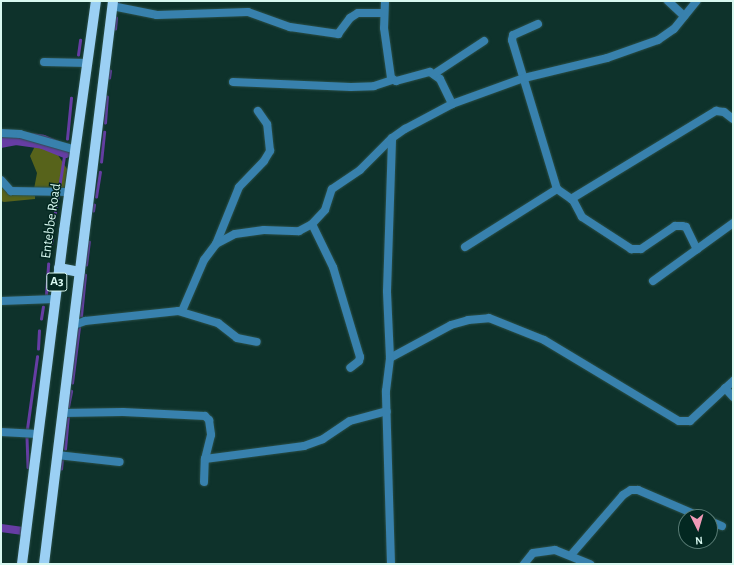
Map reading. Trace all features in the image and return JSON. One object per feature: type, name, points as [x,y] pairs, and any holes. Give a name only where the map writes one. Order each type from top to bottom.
[{"type":"main road","name":"Entebbe Road","points":[[22,564],[59,268],[96,1]]},
{"type":"main road","name":"A3","points":[[44,564],[113,4]]},
{"type":"main road","points":[[59,268],[80,272]]},
{"type":"street","points":[[385,1],[384,13],[388,65],[393,80]]},
{"type":"street","points":[[668,1],[684,16]]},
{"type":"street","points":[[216,244],[235,234],[264,230],[299,231],[312,224],[325,210],[332,189],[360,170],[392,138],[452,104],[524,78],[607,58],[658,40],[684,16],[696,1]]},
{"type":"street","points":[[113,4],[157,15],[248,12],[290,27],[338,34],[350,18],[358,13],[384,13]]},
{"type":"street","points":[[538,24],[512,37],[557,189],[571,199],[582,218],[630,248],[641,249],[675,226],[682,226],[686,227],[697,250]]},
{"type":"street","points":[[233,82],[351,87],[374,86],[425,72],[434,74],[484,41]]},
{"type":"street","points":[[44,62],[88,63]]},
{"type":"street","points":[[434,74],[452,104]]},
{"type":"street","points":[[182,311],[204,260],[216,244],[239,187],[264,161],[270,151],[267,124],[258,111]]},
{"type":"street","points":[[571,199],[716,111],[724,112],[733,119]]},
{"type":"street","points":[[1,134],[27,135],[76,150]]},
{"type":"street","points":[[391,564],[387,411],[390,358],[387,291],[392,138]]},
{"type":"street","points":[[1,180],[11,191],[70,192]]},
{"type":"street","points":[[465,247],[557,189]]},
{"type":"street","points":[[653,281],[733,223]]},
{"type":"street","points":[[312,224],[333,267],[360,357],[357,363],[350,368]]},
{"type":"street","points":[[1,300],[55,299]]},
{"type":"street","points":[[74,325],[85,321],[182,311],[218,323],[237,338],[257,342]]},
{"type":"street","points":[[390,358],[451,325],[468,320],[489,318],[544,340],[679,421],[690,421],[733,381]]},
{"type":"street","points":[[725,388],[733,398]]},
{"type":"street","points":[[205,459],[304,446],[323,439],[350,421],[387,411]]},
{"type":"street","points":[[62,413],[123,412],[206,416],[209,420],[211,435],[205,459],[204,482]]},
{"type":"street","points":[[1,432],[38,434]]},
{"type":"street","points":[[57,455],[120,462]]},
{"type":"street","points":[[571,555],[623,495],[631,490],[638,490],[682,509]]},
{"type":"street","points":[[718,524],[722,526]]},
{"type":"street","points":[[524,564],[533,553],[555,550],[571,555],[590,564]]},
{"type":"green space","points":[[36,144],[45,145],[56,152],[69,172],[65,194],[34,189],[37,173],[30,156]]},
{"type":"green space","points":[[1,183],[35,196],[35,199],[1,201]]},
{"type":"waterway","points":[[115,29],[116,18]]},
{"type":"waterway","points":[[78,55],[80,40]]},
{"type":"waterway","points":[[109,78],[110,71]]},
{"type":"waterway","points":[[105,123],[107,97]]},
{"type":"waterway","points":[[67,139],[71,98]]},
{"type":"waterway","points":[[101,162],[104,132]]},
{"type":"waterway","points":[[1,141],[16,138],[43,142],[65,151]]},
{"type":"waterway","points":[[59,188],[65,151]]},
{"type":"waterway","points":[[96,197],[100,172]]},
{"type":"waterway","points":[[54,219],[58,195]]},
{"type":"waterway","points":[[93,211],[94,205]]},
{"type":"waterway","points":[[51,244],[52,238]]},
{"type":"waterway","points":[[86,265],[89,242]]},
{"type":"waterway","points":[[46,295],[48,264]]},
{"type":"waterway","points":[[81,316],[85,275]]},
{"type":"waterway","points":[[41,319],[43,307]]},
{"type":"waterway","points":[[72,383],[79,327]]},
{"type":"waterway","points":[[38,349],[39,331]]},
{"type":"waterway","points":[[27,429],[37,357]]},
{"type":"waterway","points":[[68,407],[71,391]]},
{"type":"waterway","points":[[65,449],[68,416]]},
{"type":"waterway","points":[[27,437],[28,467]]},
{"type":"waterway","points":[[61,469],[62,458]]},
{"type":"waterway","points":[[1,528],[23,531]]}]
